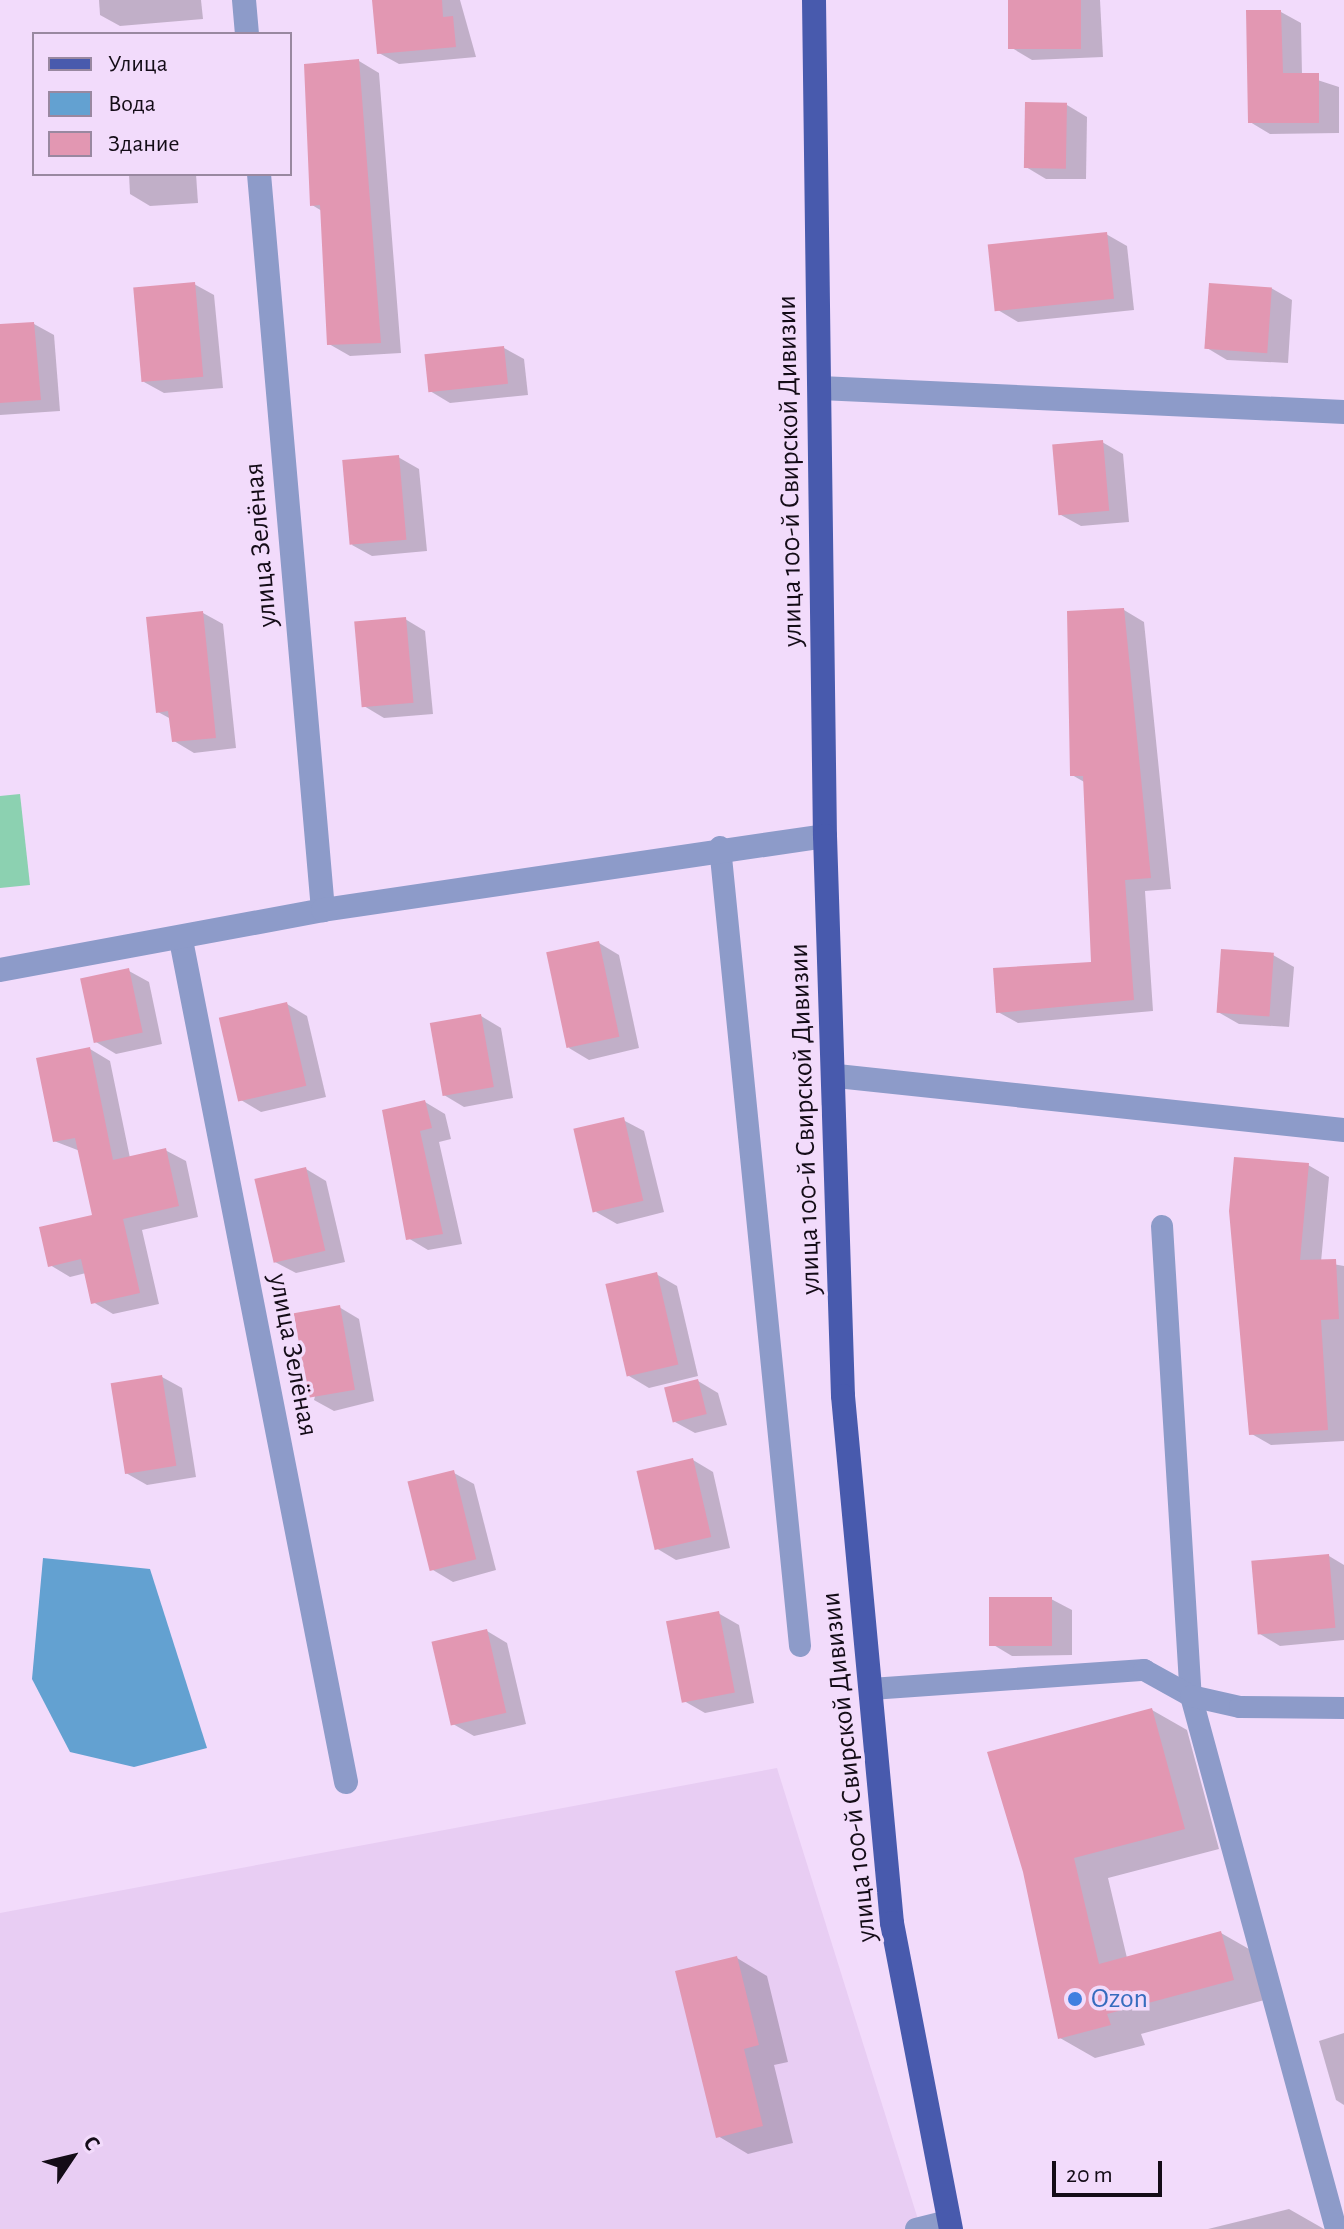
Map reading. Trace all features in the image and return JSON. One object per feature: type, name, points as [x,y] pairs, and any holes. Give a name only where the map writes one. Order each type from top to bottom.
[{"type":"main road","name":"улица 100-й Свирской Дивизии","points":[[814,0],[825,836],[837,1076],[843,1396],[892,1923],[950,2225]]},
{"type":"street","points":[[244,0],[247,32]]},
{"type":"street","name":"улица Зелёная","points":[[259,176],[323,910]]},
{"type":"street","points":[[820,388],[1344,412]]},
{"type":"street","points":[[0,970],[181,940],[323,910],[720,847],[825,836]]},
{"type":"street","name":"улица Зелёная","points":[[181,940],[346,1782]]},
{"type":"street","points":[[837,1076],[1344,1130]]},
{"type":"lane","points":[[720,847],[800,1646]]},
{"type":"lane","points":[[1162,1226],[1191,1696],[1336,2229]]},
{"type":"lane","points":[[871,1689],[1144,1670],[1191,1696],[1240,1707],[1344,1708]]},
{"type":"lane","points":[[916,2229],[950,2225]]},
{"type":"shaded area","points":[[777,1768],[921,2229],[0,2229],[0,1913]]},
{"type":"green space","points":[[20,794],[30,885],[0,888],[0,796]]},
{"type":"water","points":[[43,1558],[150,1569],[207,1748],[134,1767],[70,1752],[32,1679]]},
{"type":"building","points":[[372,0],[442,0],[443,17],[453,16],[456,47],[377,54]]},
{"type":"building","points":[[1008,0],[1081,0],[1081,49],[1008,49]]},
{"type":"building","points":[[1246,10],[1281,10],[1283,73],[1319,73],[1319,123],[1248,123]]},
{"type":"building","points":[[359,59],[381,343],[327,345],[320,205],[310,206],[304,64]]},
{"type":"building","points":[[1025,102],[1067,103],[1066,169],[1024,168]]},
{"type":"building","points":[[1107,232],[1114,299],[995,311],[988,245]]},
{"type":"building","points":[[195,282],[203,377],[142,382],[133,287]]},
{"type":"building","points":[[1209,283],[1272,287],[1267,353],[1204,349]]},
{"type":"building","points":[[34,322],[41,400],[0,403],[0,324]]},
{"type":"building","points":[[504,346],[508,384],[428,392],[424,354]]},
{"type":"building","points":[[1103,440],[1109,511],[1058,515],[1052,444]]},
{"type":"building","points":[[399,455],[406,540],[350,545],[342,460]]},
{"type":"building","points":[[1124,608],[1151,878],[1125,880],[1134,1000],[996,1013],[993,968],[1091,962],[1083,776],[1070,776],[1067,611]]},
{"type":"building","points":[[203,611],[216,738],[172,742],[168,711],[156,713],[146,617]]},
{"type":"building","points":[[406,617],[413,703],[362,707],[354,622]]},
{"type":"building","points":[[599,941],[619,1037],[567,1048],[546,952]]},
{"type":"building","points":[[1221,949],[1274,953],[1269,1017],[1217,1013]]},
{"type":"building","points":[[129,968],[143,1033],[94,1043],[80,978]]},
{"type":"building","points":[[287,1002],[306,1086],[238,1102],[219,1018]]},
{"type":"building","points":[[481,1014],[494,1087],[443,1096],[430,1023]]},
{"type":"building","points":[[90,1047],[113,1160],[166,1148],[179,1206],[123,1219],[140,1293],[91,1304],[81,1259],[48,1267],[39,1227],[92,1215],[75,1138],[53,1142],[36,1058]]},
{"type":"building","points":[[425,1100],[432,1128],[420,1131],[443,1234],[406,1240],[382,1110]]},
{"type":"building","points":[[624,1117],[643,1201],[593,1212],[573,1129]]},
{"type":"building","points":[[1234,1157],[1309,1163],[1300,1260],[1336,1259],[1339,1319],[1321,1320],[1328,1430],[1249,1435],[1229,1211]]},
{"type":"building","points":[[306,1167],[325,1251],[274,1263],[254,1179]]},
{"type":"building","points":[[657,1272],[678,1365],[627,1376],[605,1284]]},
{"type":"building","points":[[340,1305],[355,1390],[309,1398],[294,1313]]},
{"type":"building","points":[[162,1375],[176,1466],[125,1474],[111,1383]]},
{"type":"building","points":[[698,1379],[707,1414],[673,1422],[664,1387]]},
{"type":"building","points":[[693,1458],[711,1537],[655,1550],[636,1471]]},
{"type":"building","points":[[454,1470],[476,1559],[430,1571],[407,1482]]},
{"type":"building","points":[[1329,1554],[1335,1628],[1258,1635],[1251,1561]]},
{"type":"building","points":[[989,1597],[1052,1597],[1052,1646],[989,1646]]},
{"type":"building","points":[[719,1611],[735,1692],[682,1703],[666,1621]]},
{"type":"building","points":[[487,1629],[506,1713],[451,1726],[431,1642]]},
{"type":"building","points":[[1152,1708],[1185,1829],[1074,1858],[1099,1964],[1221,1931],[1234,1980],[1107,2014],[1111,2025],[1058,2039],[1023,1872],[987,1752]]},
{"type":"building","points":[[737,1956],[759,2045],[744,2049],[763,2126],[716,2138],[675,1971]]},
{"type":"place","name":"Ozon","points":[[1075,1999]]}]
